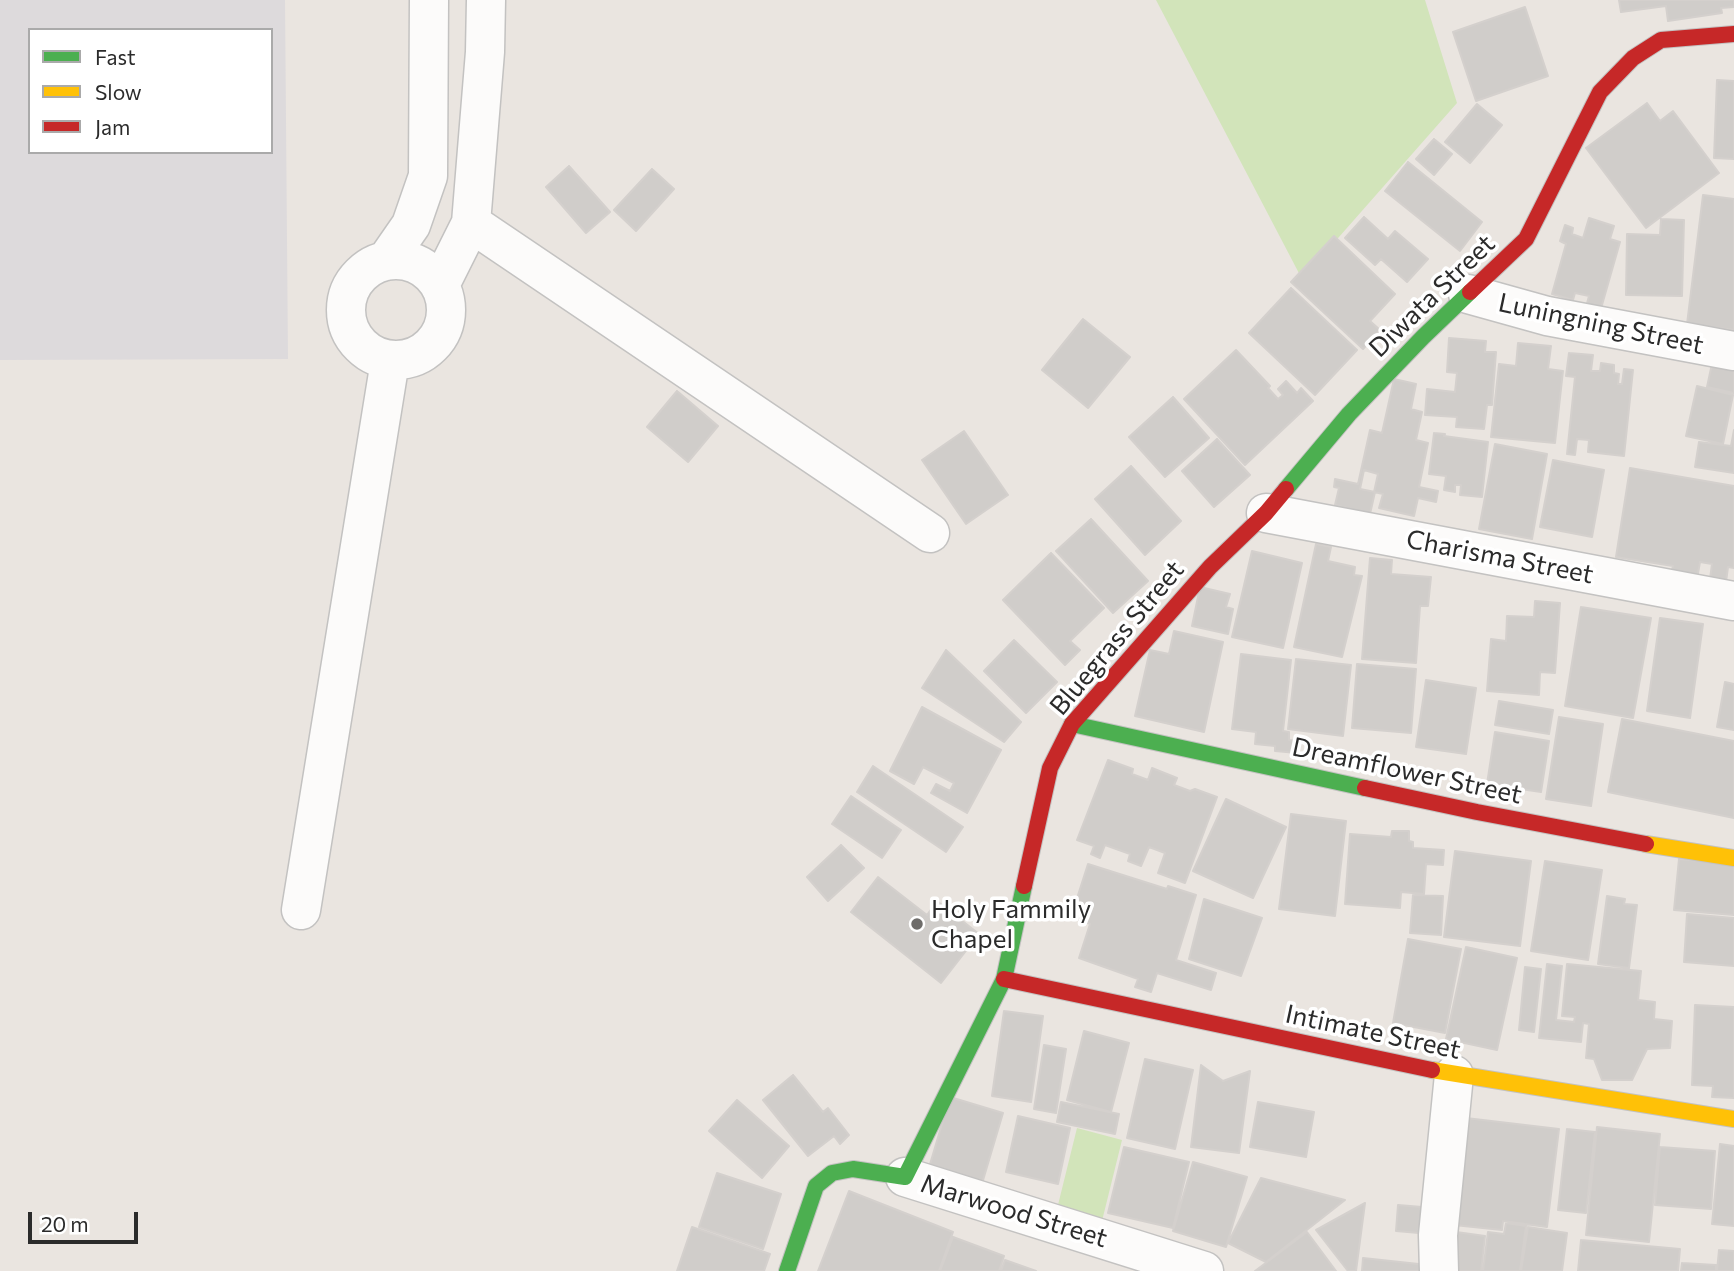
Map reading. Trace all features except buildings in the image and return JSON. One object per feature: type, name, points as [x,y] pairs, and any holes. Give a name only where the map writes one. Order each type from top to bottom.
[{"type":"street","points":[[386,261],[411,225],[428,176],[429,0]]},
{"type":"street","points":[[440,285],[471,223],[485,52],[486,0]]},
{"type":"street","name":"Diwata Street","points":[[1266,513],[1349,414],[1526,239],[1600,92],[1633,58],[1661,40],[1734,34]]},
{"type":"street","points":[[471,223],[930,533]]},
{"type":"street","points":[[402,260],[417,265],[440,285],[446,316],[433,345],[420,355],[406,360],[374,356],[352,335],[346,312],[350,289],[359,276],[371,266],[402,260]]},
{"type":"street","name":"Luningning Street","points":[[1468,294],[1546,316],[1734,351]]},
{"type":"street","points":[[301,910],[390,360]]},
{"type":"street","name":"Charisma Street","points":[[1266,513],[1734,601]]},
{"type":"street","name":"Bluegrass Street","points":[[905,1177],[1004,979],[1050,768],[1072,724],[1210,567],[1266,513]]},
{"type":"street","name":"Dreamflower Street","points":[[1072,724],[1579,832],[1734,858]]},
{"type":"street","name":"Intimate Street","points":[[1004,979],[1454,1074],[1734,1119]]},
{"type":"street","points":[[1439,1271],[1438,1235],[1454,1074]]},
{"type":"street","points":[[787,1271],[816,1186],[832,1173],[853,1169],[905,1177]]},
{"type":"street","name":"Marwood Street","points":[[905,1177],[1204,1271]]},
{"type":"shaded area","points":[[0,0],[285,0],[288,359],[0,360]]},
{"type":"green space","points":[[1156,0],[1425,0],[1457,103],[1302,279]]},
{"type":"green space","points":[[1077,1128],[1122,1140],[1101,1225],[1056,1213]]},
{"type":"traffic: fast","points":[[1286,489],[1349,414],[1470,292]]},
{"type":"traffic: fast","points":[[1072,724],[1365,788]]},
{"type":"traffic: fast","points":[[787,1271],[816,1186],[832,1173],[853,1169],[905,1177],[1004,979],[1024,886]]},
{"type":"traffic: slow","points":[[1646,844],[1734,858]]},
{"type":"traffic: slow","points":[[1432,1070],[1734,1119]]},
{"type":"traffic: jam","points":[[1470,292],[1526,239],[1600,92],[1633,58],[1661,40],[1734,34]]},
{"type":"traffic: jam","points":[[1024,886],[1050,768],[1072,724],[1210,567],[1266,513],[1286,489]]},
{"type":"traffic: jam","points":[[1365,788],[1646,844]]},
{"type":"traffic: jam","points":[[1004,979],[1432,1070]]},
{"type":"place","name":"Holy Fammily Chapel","points":[[917,924]]}]
